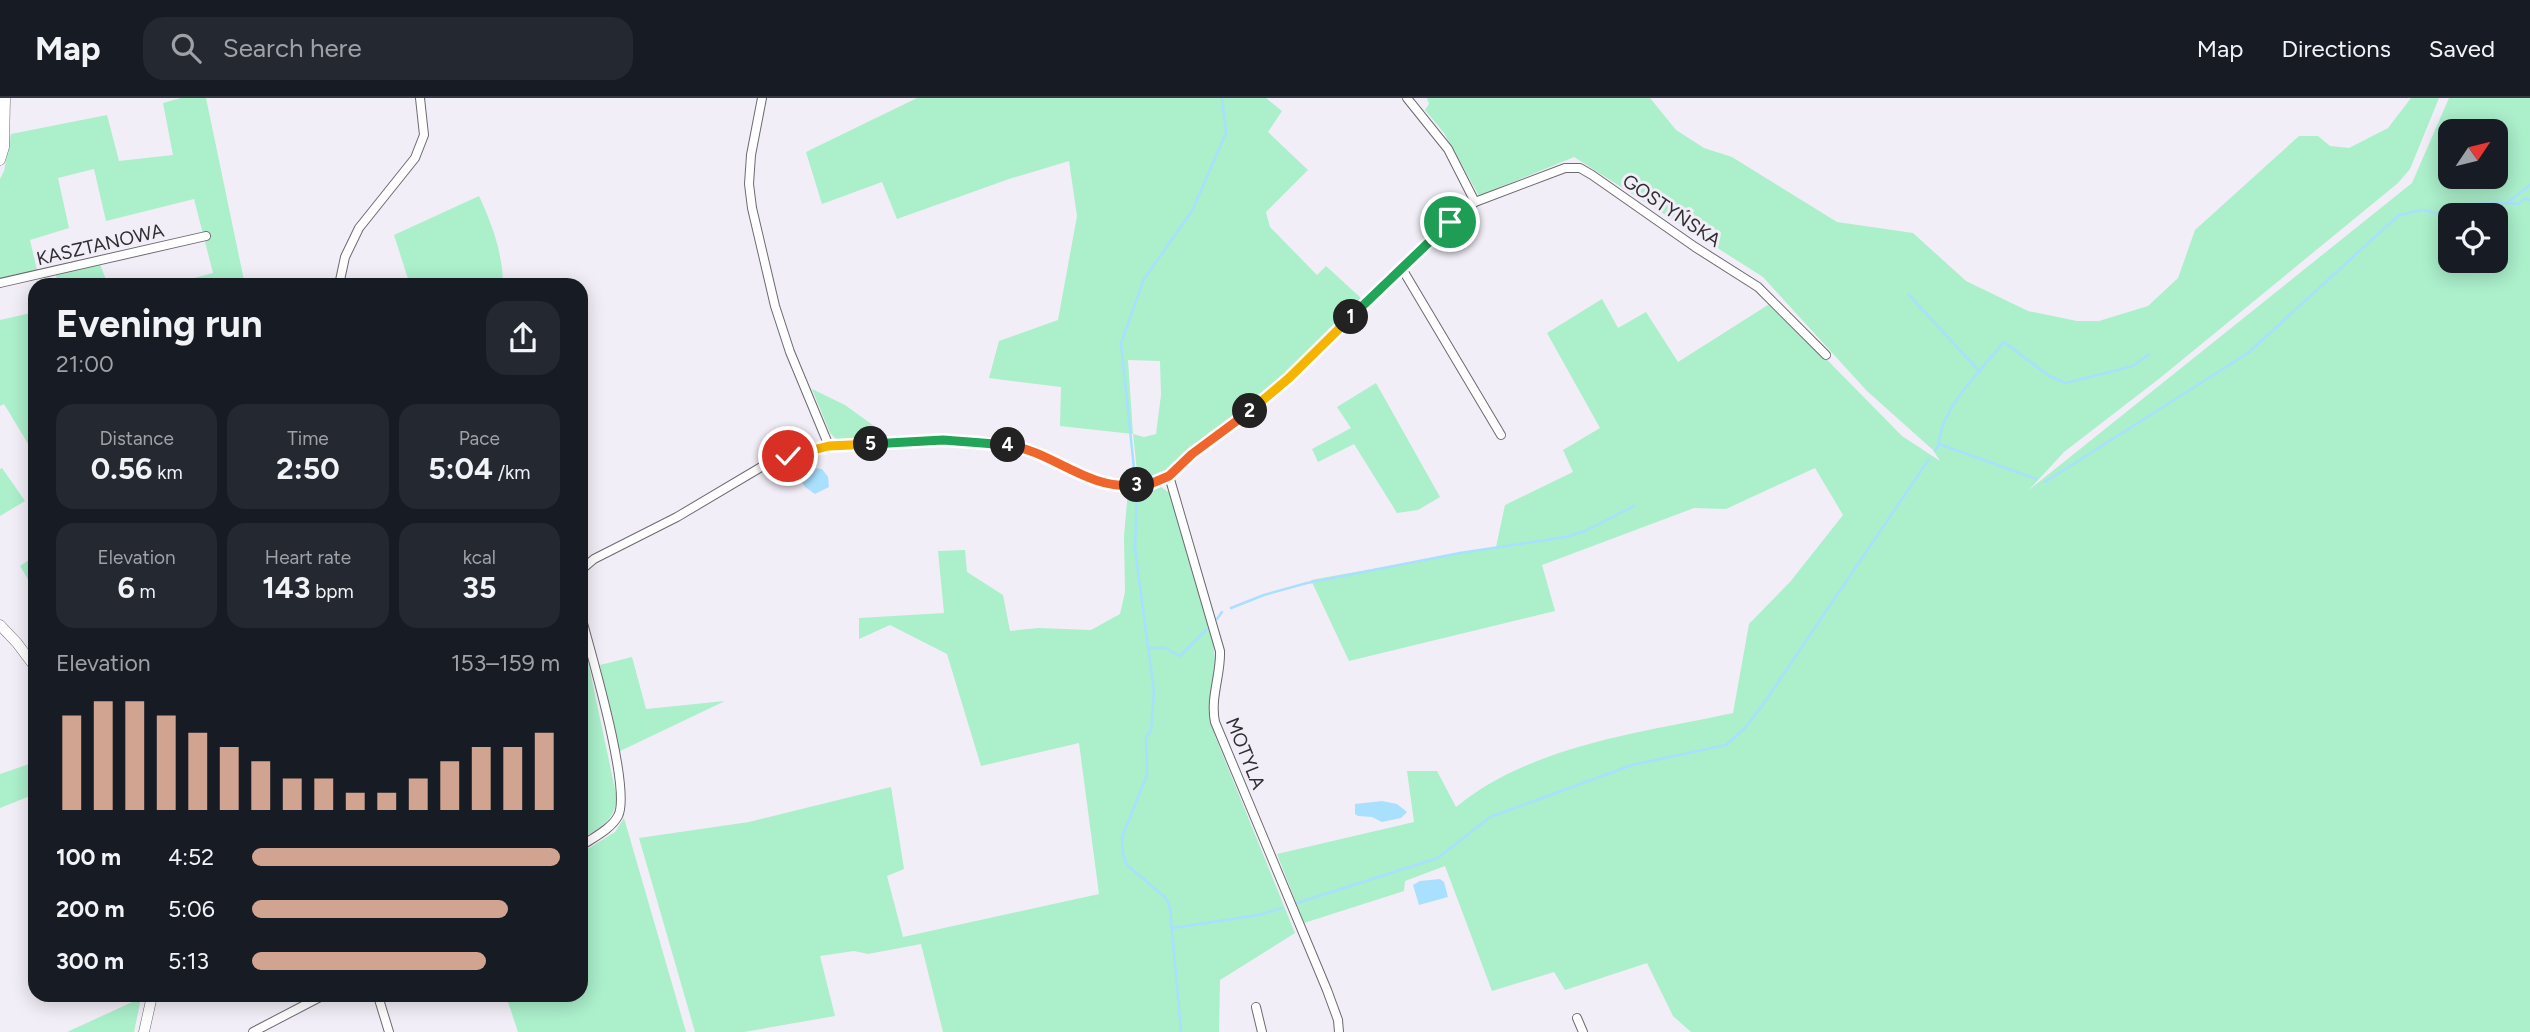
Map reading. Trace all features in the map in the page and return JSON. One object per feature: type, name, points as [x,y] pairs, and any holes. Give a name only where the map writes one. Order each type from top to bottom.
[{"type":"street","points":[[0,160],[5,136],[5,98]]},
{"type":"street","points":[[340,278],[345,257],[359,228],[415,158],[424,135],[420,98]]},
{"type":"street","points":[[762,98],[751,156],[751,208],[775,306],[790,352],[829,446]]},
{"type":"street","points":[[588,564],[696,506],[768,463],[829,446],[943,440],[993,442],[1028,450],[1079,475],[1107,484],[1150,484],[1169,476],[1192,454],[1274,392],[1401,267],[1475,202],[1448,149],[1407,98]]},
{"type":"street","name":"GOSTYŃSKA","points":[[1475,202],[1565,168],[1580,169],[1758,287],[1826,355]]},
{"type":"street","name":"KASZTANOWA","points":[[0,283],[206,236]]},
{"type":"street","points":[[1401,267],[1501,435]]},
{"type":"street","name":"MOTYLA","points":[[1169,476],[1220,651],[1212,709],[1215,722],[1327,990],[1338,1020],[1339,1032]]},
{"type":"street","points":[[0,625],[28,658]]},
{"type":"street","points":[[588,644],[612,739],[622,794],[620,813],[612,825],[588,841]]},
{"type":"street","points":[[144,1032],[151,1002]]},
{"type":"street","points":[[253,1032],[310,1002]]},
{"type":"street","points":[[380,1002],[389,1032]]},
{"type":"street","points":[[1256,1007],[1262,1032]]},
{"type":"street","points":[[1577,1018],[1583,1032]]},
{"type":"green space","points":[[181,98],[206,98],[244,278],[194,278],[213,273],[194,199],[106,221],[94,169],[58,178],[69,228],[30,240],[37,270],[0,278],[0,179],[11,134],[107,115],[119,161],[173,155],[163,103]]},
{"type":"green space","points":[[917,98],[1266,98],[1282,111],[1268,132],[1308,170],[1266,212],[1270,227],[1317,275],[1326,266],[1362,299],[1262,396],[1169,470],[1138,480],[1133,434],[1060,426],[1061,387],[989,378],[999,341],[1058,320],[1077,216],[1069,161],[1009,179],[897,219],[882,182],[822,204],[806,152]],"holes":[[[1128,360],[1160,361],[1161,395],[1156,434],[1144,437],[1133,434]]]},
{"type":"green space","points":[[1427,98],[1650,98],[1676,130],[1704,148],[1732,157],[1837,222],[1913,233],[1966,281],[2028,311],[2077,321],[2099,321],[2148,306],[2178,278],[2195,230],[2299,136],[2318,136],[2330,146],[2349,148],[2388,128],[2411,98],[2439,98],[2410,169],[2398,183],[2160,378],[2064,452],[2029,490],[2412,183],[2438,123],[2438,189],[2508,189],[2508,119],[2440,119],[2449,98],[2530,98],[2530,1032],[1691,1032],[1673,1016],[1647,963],[1565,990],[1554,972],[1492,991],[1445,866],[1405,881],[1404,891],[1304,923],[1277,854],[1414,822],[1407,771],[1437,771],[1456,807],[1486,786],[1553,755],[1625,735],[1733,713],[1749,624],[1790,582],[1843,515],[1815,468],[1726,509],[1694,508],[1542,565],[1555,611],[1349,661],[1311,580],[1496,547],[1505,505],[1573,472],[1563,450],[1600,428],[1547,333],[1602,299],[1618,328],[1646,312],[1678,362],[1771,303],[1902,436],[1940,461],[1933,450],[1867,391],[1763,277],[1574,157],[1479,196],[1444,133],[1425,110],[1429,104]]},
{"type":"green space","points":[[479,196],[496,239],[502,278],[408,278],[394,235]]},
{"type":"green space","points":[[100,264],[105,278],[57,278],[55,273]]},
{"type":"green space","points":[[28,314],[28,444],[4,404],[0,406],[0,320]]},
{"type":"green space","points":[[1376,383],[1440,497],[1418,510],[1397,513],[1354,444],[1318,462],[1312,449],[1351,428],[1337,407]]},
{"type":"green space","points":[[812,389],[845,405],[892,439],[839,442],[830,433]]},
{"type":"green space","points":[[2,468],[25,501],[0,516],[0,469]]},
{"type":"green space","points":[[1161,487],[1171,494],[1213,643],[1216,667],[1209,709],[1215,736],[1295,933],[1220,980],[1219,1032],[943,1032],[921,944],[868,954],[854,951],[820,956],[835,1016],[744,1032],[695,1032],[639,838],[749,822],[891,787],[904,869],[887,876],[903,937],[1099,894],[1079,743],[981,766],[947,654],[890,625],[859,639],[859,618],[944,613],[938,551],[965,550],[967,572],[1003,595],[1010,631],[1038,628],[1091,630],[1120,614],[1125,592],[1124,536],[1128,491]]},
{"type":"green space","points":[[28,561],[28,579],[20,566]]},
{"type":"green space","points":[[632,657],[646,709],[725,701],[618,752],[600,665]]},
{"type":"green space","points":[[588,661],[617,799],[609,819],[588,835]]},
{"type":"green space","points":[[28,764],[28,797],[0,808],[0,774]]},
{"type":"green space","points":[[624,818],[686,1032],[518,1032],[508,1002],[588,1002],[588,849],[615,832]]},
{"type":"green space","points":[[132,1002],[140,1002],[134,1032],[67,1032]]},
{"type":"water","points":[[822,469],[828,477],[829,487],[815,494],[805,487],[798,476],[802,471]]},
{"type":"water","points":[[1382,801],[1397,804],[1407,812],[1401,818],[1382,822],[1355,814],[1355,804]]},
{"type":"water","points":[[1440,879],[1444,882],[1448,897],[1419,905],[1413,885],[1420,881]]},
{"type":"waterway","points":[[1135,478],[1121,343],[1144,279],[1192,211],[1226,133],[1222,98]]},
{"type":"waterway","points":[[2045,482],[2248,353],[2399,215],[2422,210],[2440,214],[2466,204],[2507,203],[2530,185]]},
{"type":"waterway","points":[[2508,203],[2519,204],[2525,198],[2530,200]]},
{"type":"waterway","points":[[1909,295],[1980,372]]},
{"type":"waterway","points":[[1939,444],[1946,417],[1954,403],[2004,342],[2049,376],[2066,383],[2133,366],[2149,354]]},
{"type":"waterway","points":[[1935,451],[1939,444],[2036,479]]},
{"type":"waterway","points":[[1297,903],[1438,858],[1490,817],[1632,765],[1726,745],[1745,728],[1762,706],[1929,459]]},
{"type":"waterway","points":[[1137,493],[1135,549],[1154,691],[1151,731],[1146,737],[1147,775],[1122,837],[1123,855],[1127,865],[1166,898],[1170,908],[1181,1032]]},
{"type":"waterway","points":[[1231,608],[1307,583],[1460,553],[1566,537],[1585,531],[1634,506]]},
{"type":"waterway","points":[[1217,619],[1222,612]]},
{"type":"waterway","points":[[1148,648],[1165,648],[1180,656],[1207,629]]},
{"type":"waterway","points":[[1173,928],[1259,915],[1282,908]]},
{"type":"route","points":[[788,456],[829,446],[943,440],[993,442],[1019,447],[1047,457],[1095,481],[1128,486],[1150,484],[1169,476],[1192,454],[1257,407],[1450,222]]}]
